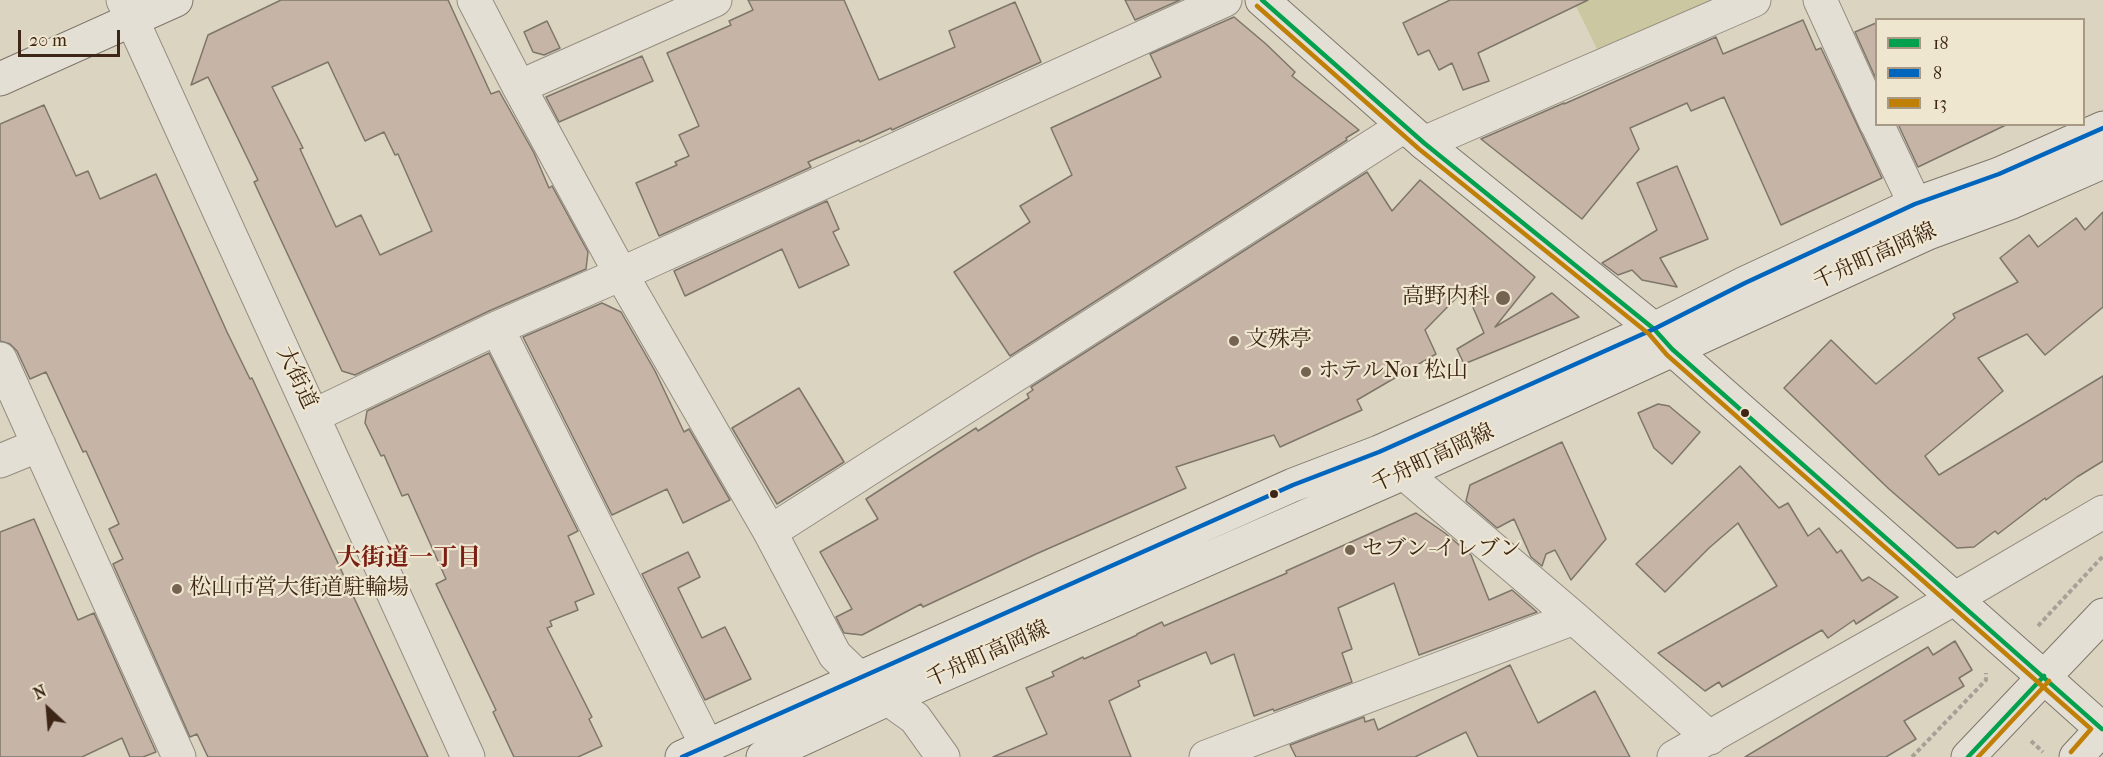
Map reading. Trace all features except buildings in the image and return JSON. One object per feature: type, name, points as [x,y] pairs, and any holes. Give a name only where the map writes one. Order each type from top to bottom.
[{"type":"street","points":[[0,79],[127,10],[176,0]]},
{"type":"street","points":[[474,0],[621,274],[770,532],[835,655],[859,678],[915,718],[943,757]]},
{"type":"street","points":[[519,87],[715,0]]},
{"type":"street","points":[[313,416],[497,328],[1225,0]]},
{"type":"street","points":[[1262,0],[1414,135],[1663,339],[2103,729],[2076,757]]},
{"type":"street","points":[[770,532],[1414,135],[1754,0]]},
{"type":"street","points":[[1820,0],[1875,120]]},
{"type":"street","name":"大街道","points":[[127,10],[468,757]]},
{"type":"street","points":[[1878,126],[1921,218]]},
{"type":"street","name":"千舟町高岡線","points":[[763,757],[888,699],[1404,473],[1663,339],[1745,283],[1921,218],[1999,174],[2103,128]]},
{"type":"street","name":"千舟町高岡線","points":[[1921,218],[2012,202],[2103,162]]},
{"type":"street","points":[[497,328],[700,754]]},
{"type":"street","name":"千舟町高岡線","points":[[700,754],[859,678],[1293,485],[1663,339]]},
{"type":"street","points":[[0,359],[179,757]]},
{"type":"street","points":[[0,462],[39,445]]},
{"type":"street","points":[[1379,452],[1574,618],[1710,738]]},
{"type":"street","points":[[1674,757],[2103,512]]},
{"type":"street","points":[[1968,757],[2103,615]]},
{"type":"street","points":[[1206,757],[1574,618]]},
{"type":"path","points":[[2032,630],[2103,556]]},
{"type":"path","points":[[1912,757],[1986,680],[1987,669]]},
{"type":"shaded area","points":[[1573,0],[1713,0],[1597,49]]},
{"type":"transit line","name":"18","points":[[1262,0],[1424,143],[1654,329],[1672,349],[2102,729]]},
{"type":"transit line","name":"13","points":[[1257,6],[1419,149],[1649,334],[1667,355],[2091,729],[2071,752]]},
{"type":"transit line","name":"8","points":[[682,757],[1293,485],[1379,452],[1654,329],[1745,283],[1915,204],[1999,174],[2103,128]]},
{"type":"transit line","name":"18","points":[[1968,757],[2044,676]]},
{"type":"transit line","name":"13","points":[[1978,757],[2049,681]]},
{"type":"place","name":"高野内科","points":[[1503,298]]},
{"type":"place","name":"文殊亭","points":[[1234,341]]},
{"type":"place","name":"ホテルNo1 松山","points":[[1306,372]]},
{"type":"place","name":"セブン-イレブン","points":[[1350,550]]},
{"type":"place","name":"松山市営大街道駐輪場","points":[[177,589]]},
{"type":"district","name":"大街道一丁目","points":[[409,559]]}]
